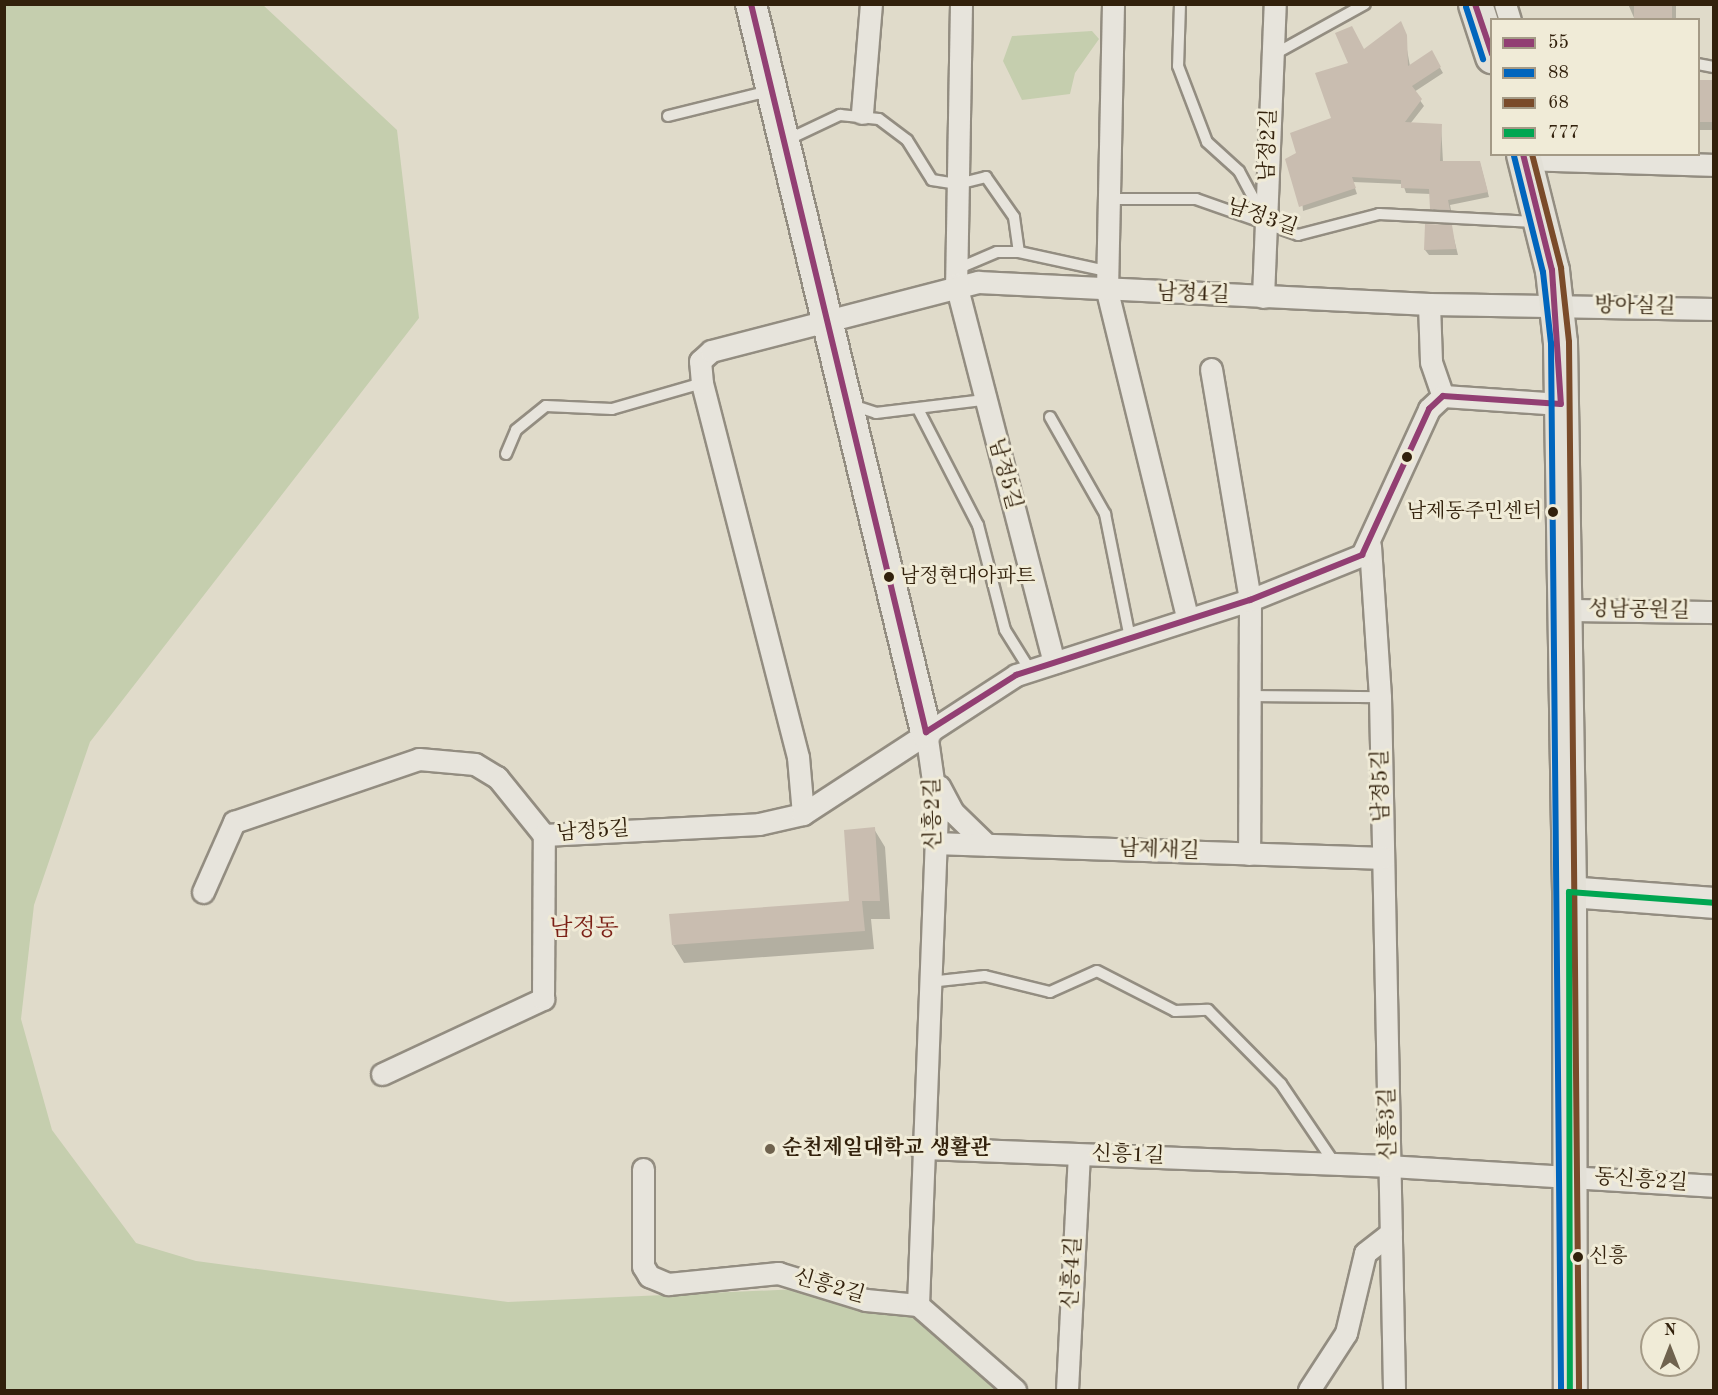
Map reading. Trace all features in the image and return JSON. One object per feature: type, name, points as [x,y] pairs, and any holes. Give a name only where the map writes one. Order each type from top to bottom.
[{"type":"main road","points":[[1475,4],[1490,53]]},
{"type":"main road","points":[[1538,157],[1541,222],[1557,306],[1561,404],[1569,892],[1570,1390]]},
{"type":"street","points":[[751,4],[824,319],[926,732]]},
{"type":"street","points":[[862,113],[871,4]]},
{"type":"street","points":[[957,277],[961,4]]},
{"type":"street","points":[[1113,4],[1107,281],[1187,616]]},
{"type":"street","name":"남정2길","points":[[1266,221],[1275,4]]},
{"type":"street","points":[[1538,157],[1713,165]]},
{"type":"street","points":[[1263,297],[1266,221]]},
{"type":"street","name":"남정4길","points":[[702,384],[700,361],[711,351],[824,319],[957,277],[1107,281],[1263,297],[1429,304],[1557,306]]},
{"type":"street","name":"남정5길","points":[[957,277],[984,400],[1054,663]]},
{"type":"street","points":[[1429,304],[1431,362],[1443,396]]},
{"type":"street","name":"방아실길","points":[[1557,306],[1713,309]]},
{"type":"street","points":[[1211,369],[1250,600],[1253,696],[1250,854]]},
{"type":"street","points":[[702,384],[798,757],[803,814]]},
{"type":"street","points":[[1370,546],[1430,409],[1443,396],[1561,404]]},
{"type":"street","name":"남정5길","points":[[382,1074],[543,999],[544,835],[759,824],[803,814],[1000,683],[1030,670],[1130,638],[1187,616],[1250,600],[1362,555],[1370,546]]},
{"type":"street","name":"남정5길","points":[[1370,546],[1380,697],[1383,858]]},
{"type":"street","name":"성남공원길","points":[[1564,610],[1713,612]]},
{"type":"street","name":"신흥2길","points":[[643,1169],[643,1266],[648,1276],[668,1284],[778,1273],[866,1300],[918,1305],[927,982],[936,843],[935,776],[926,732]]},
{"type":"street","points":[[203,892],[234,822],[419,759],[475,764],[497,777],[544,835]]},
{"type":"street","points":[[935,776],[953,812],[987,845]]},
{"type":"street","name":"남제새길","points":[[936,843],[1383,858]]},
{"type":"street","name":"신흥3길","points":[[1383,858],[1394,1390]]},
{"type":"street","points":[[1569,892],[1713,903]]},
{"type":"street","name":"신흥1길","points":[[921,1148],[1389,1166],[1569,1176]]},
{"type":"street","name":"신흥4길","points":[[1067,1390],[1079,1155]]},
{"type":"street","name":"동신흥2길","points":[[1569,1176],[1713,1186]]},
{"type":"street","points":[[1309,1390],[1346,1333],[1365,1253],[1391,1233]]},
{"type":"street","points":[[918,1305],[1015,1390]]},
{"type":"lane","name":"남정2길","points":[[1180,4],[1178,66],[1207,142],[1239,171],[1266,221]]},
{"type":"lane","points":[[1273,55],[1365,4]]},
{"type":"lane","points":[[668,116],[772,90]]},
{"type":"lane","points":[[784,141],[840,116],[862,113],[907,140],[932,180],[958,184],[986,177],[1014,217],[1019,252]]},
{"type":"lane","name":"남정3길","points":[[1108,199],[1196,198],[1266,221],[1298,235],[1379,214],[1541,222]]},
{"type":"lane","points":[[957,277],[997,252],[1019,252],[1107,281]]},
{"type":"lane","points":[[507,454],[516,430],[546,406],[612,409],[702,384]]},
{"type":"lane","points":[[845,403],[876,413],[918,410],[984,400]]},
{"type":"lane","points":[[918,410],[978,525],[1005,630],[1030,670]]},
{"type":"lane","points":[[1050,417],[1105,514],[1130,638]]},
{"type":"lane","points":[[1253,696],[1380,697]]},
{"type":"lane","points":[[927,982],[985,976],[1050,992],[1097,971],[1175,1011],[1208,1010],[1281,1084],[1335,1164]]},
{"type":"green space","points":[[5,5],[263,5],[397,130],[419,318],[90,742],[34,905],[21,1019],[52,1130],[136,1243],[196,1261],[508,1302],[799,1289],[921,1316],[999,1390],[5,1390]]},
{"type":"green space","points":[[1092,31],[1099,39],[1075,73],[1070,94],[1022,100],[1003,61],[1012,36]]},
{"type":"building","points":[[1634,4],[1672,4],[1672,18],[1634,18]]},
{"type":"building","points":[[1401,21],[1407,35],[1408,66],[1432,50],[1441,67],[1412,86],[1422,99],[1405,122],[1442,124],[1440,161],[1480,161],[1488,192],[1448,200],[1450,210],[1430,209],[1429,189],[1401,188],[1401,180],[1352,177],[1356,188],[1299,207],[1285,159],[1296,153],[1290,133],[1331,118],[1315,73],[1348,63],[1335,33],[1352,26],[1364,49]]},
{"type":"building","points":[[1700,80],[1713,80],[1713,122],[1700,122]]},
{"type":"building","points":[[1425,224],[1452,225],[1456,249],[1424,250]]},
{"type":"building","points":[[875,827],[880,901],[862,901],[865,931],[672,945],[669,914],[849,901],[844,830]]},
{"type":"transit line","name":"55","points":[[751,4],[926,732]]},
{"type":"transit line","name":"55","points":[[1475,4],[1490,48]]},
{"type":"transit line","name":"88","points":[[1466,7],[1483,59]]},
{"type":"transit line","name":"88","points":[[1514,156],[1543,272],[1551,343],[1561,1390]]},
{"type":"transit line","name":"55","points":[[1524,156],[1552,270],[1561,404]]},
{"type":"transit line","name":"68","points":[[1533,156],[1561,268],[1569,342],[1579,1390]]},
{"type":"transit line","name":"55","points":[[926,732],[1016,675],[1250,600],[1362,555],[1429,409],[1443,396],[1561,404]]},
{"type":"transit line","name":"777","points":[[1569,892],[1570,1390]]},
{"type":"transit line","name":"777","points":[[1569,892],[1714,903]]},
{"type":"place","name":"남제동주민센터","points":[[1553,512]]},
{"type":"place","name":"남정현대아파트","points":[[889,577]]},
{"type":"place","name":"순천제일대학교 생활관","points":[[770,1149]]},
{"type":"place","name":"신흥","points":[[1578,1257]]},
{"type":"district","name":"남정동","points":[[584,930]]}]
